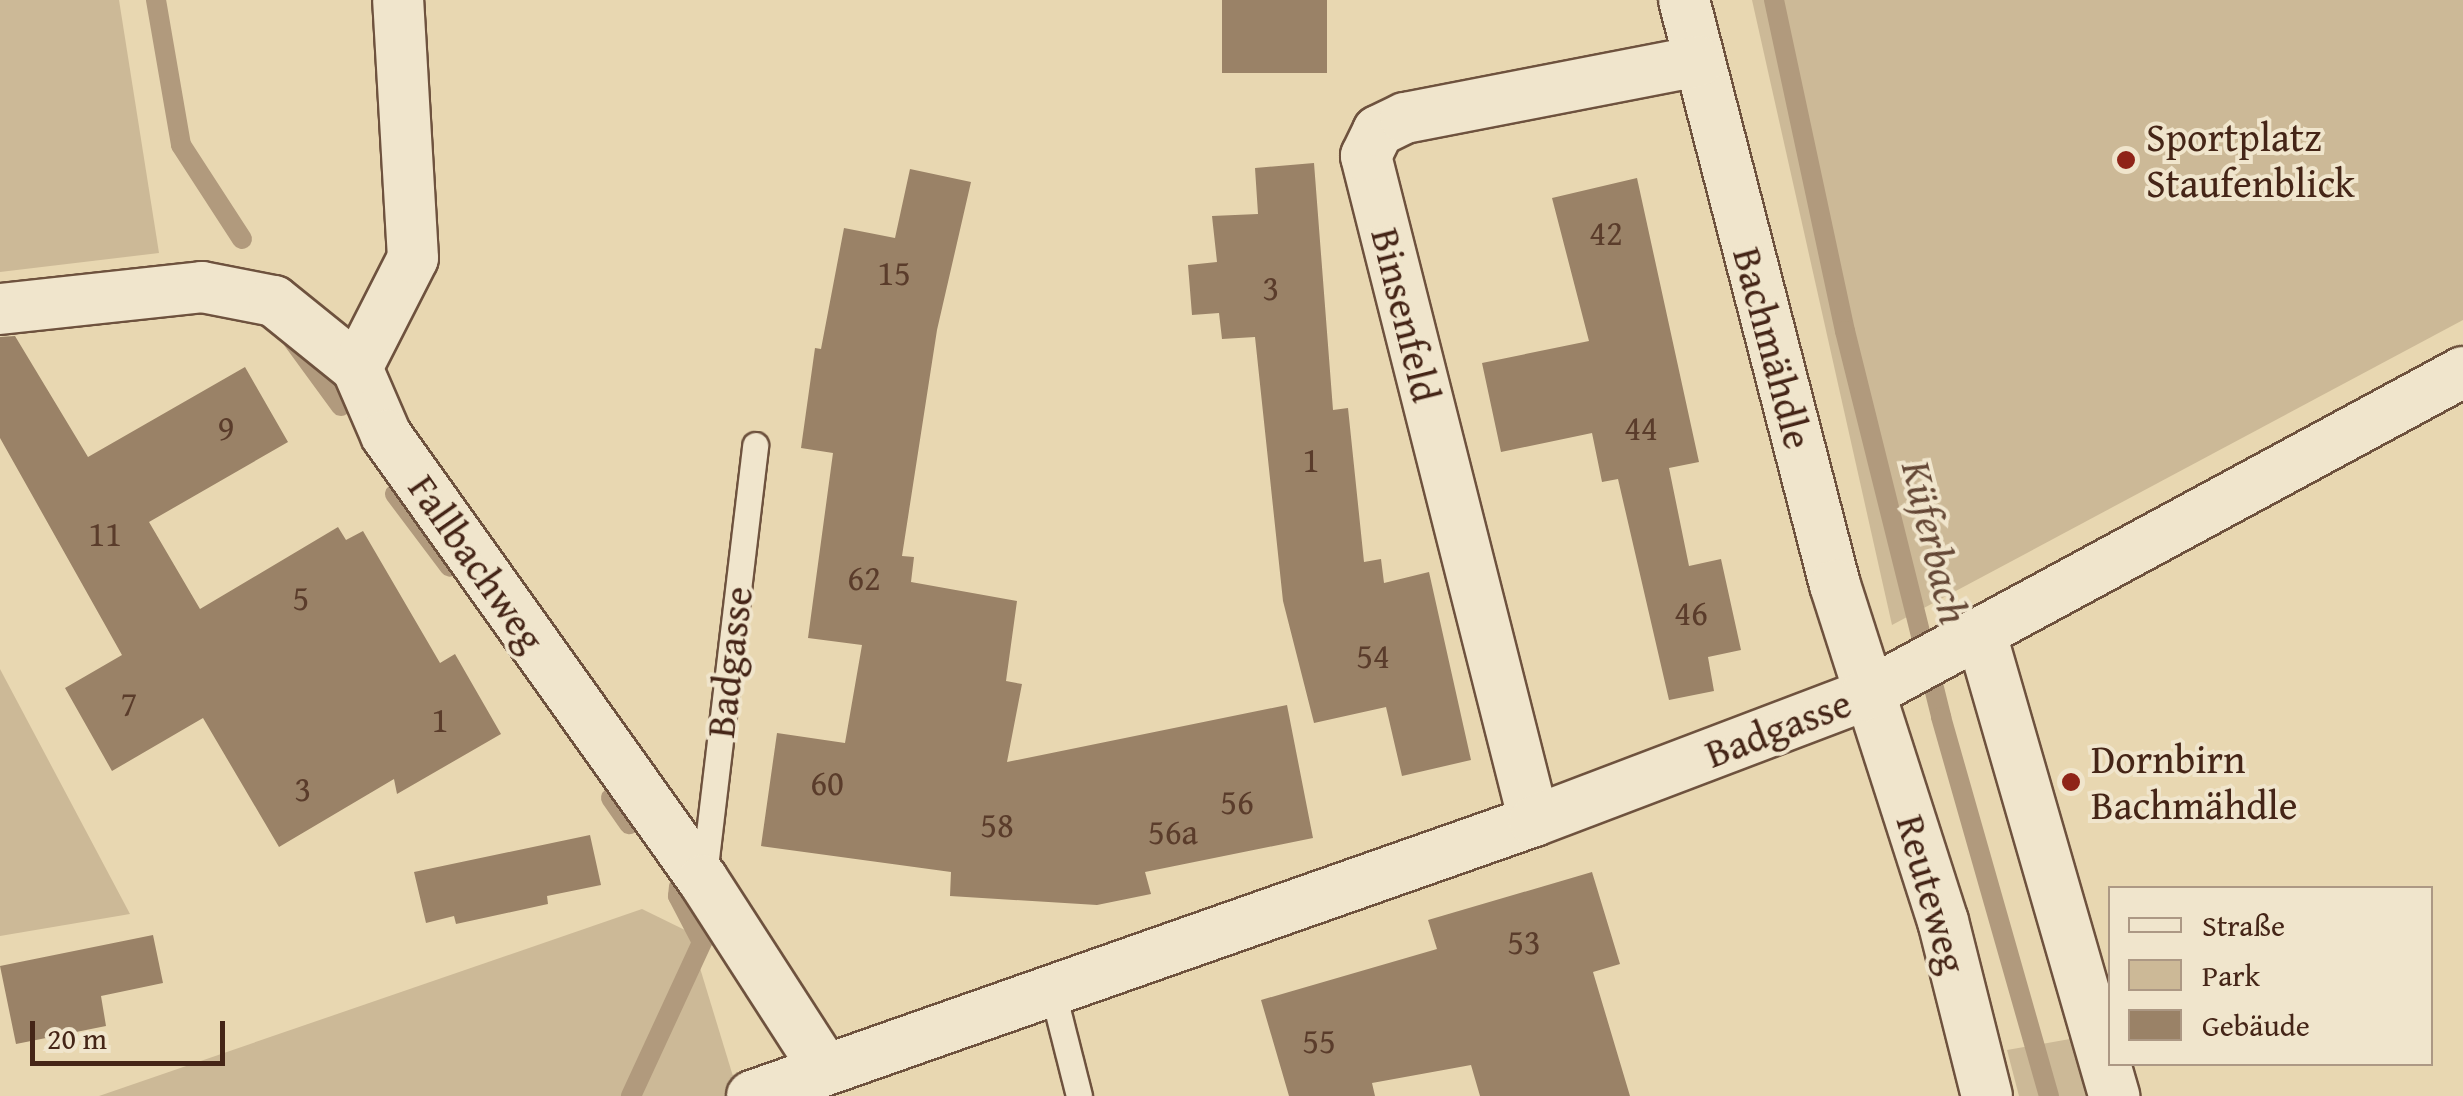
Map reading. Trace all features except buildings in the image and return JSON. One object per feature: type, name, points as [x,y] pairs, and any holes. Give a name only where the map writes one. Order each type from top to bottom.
[{"type":"street","points":[[356,368],[414,258],[398,0]]},
{"type":"street","name":"Bachmähdle","points":[[1684,0],[1700,62],[1925,664],[2114,1096]]},
{"type":"street","name":"Binsenfeld","points":[[1534,821],[1366,156],[1378,131],[1405,118],[1700,62]]},
{"type":"street","name":"Fallbachweg","points":[[0,309],[202,287],[274,302],[356,368],[386,435],[704,880],[824,1068]]},
{"type":"street","name":"Badgasse","points":[[752,1096],[1534,821],[1925,664],[2463,372]]},
{"type":"street","name":"Reuteweg","points":[[1925,664],[1943,920],[1987,1096]]},
{"type":"lane","name":"Badgasse","points":[[704,880],[755,445]]},
{"type":"lane","points":[[1053,993],[1080,1096]]},
{"type":"green space","points":[[0,0],[119,0],[159,253],[0,272]]},
{"type":"green space","name":"Sportplatz Staufenblick","points":[[1752,0],[2463,0],[2463,320],[1892,625]]},
{"type":"green space","points":[[0,669],[130,914],[0,936]]},
{"type":"green space","points":[[642,909],[689,932],[739,1096],[99,1096]]},
{"type":"green space","points":[[2070,1039],[2086,1096],[2019,1096],[2007,1050]]},
{"type":"waterway","points":[[156,0],[181,145],[242,239]]},
{"type":"waterway","name":"Küferbach","points":[[1774,0],[1845,331],[1941,717],[2049,1096]]},
{"type":"waterway","points":[[292,339],[341,406]]},
{"type":"waterway","points":[[395,494],[450,567]]},
{"type":"waterway","points":[[611,798],[629,824]]},
{"type":"waterway","points":[[631,1096],[702,942],[678,896],[679,886]]},
{"type":"place","name":"Sportplatz Staufenblick","points":[[2126,160]]},
{"type":"place","name":"Dornbirn Bachmähdle","points":[[2071,782]]}]
